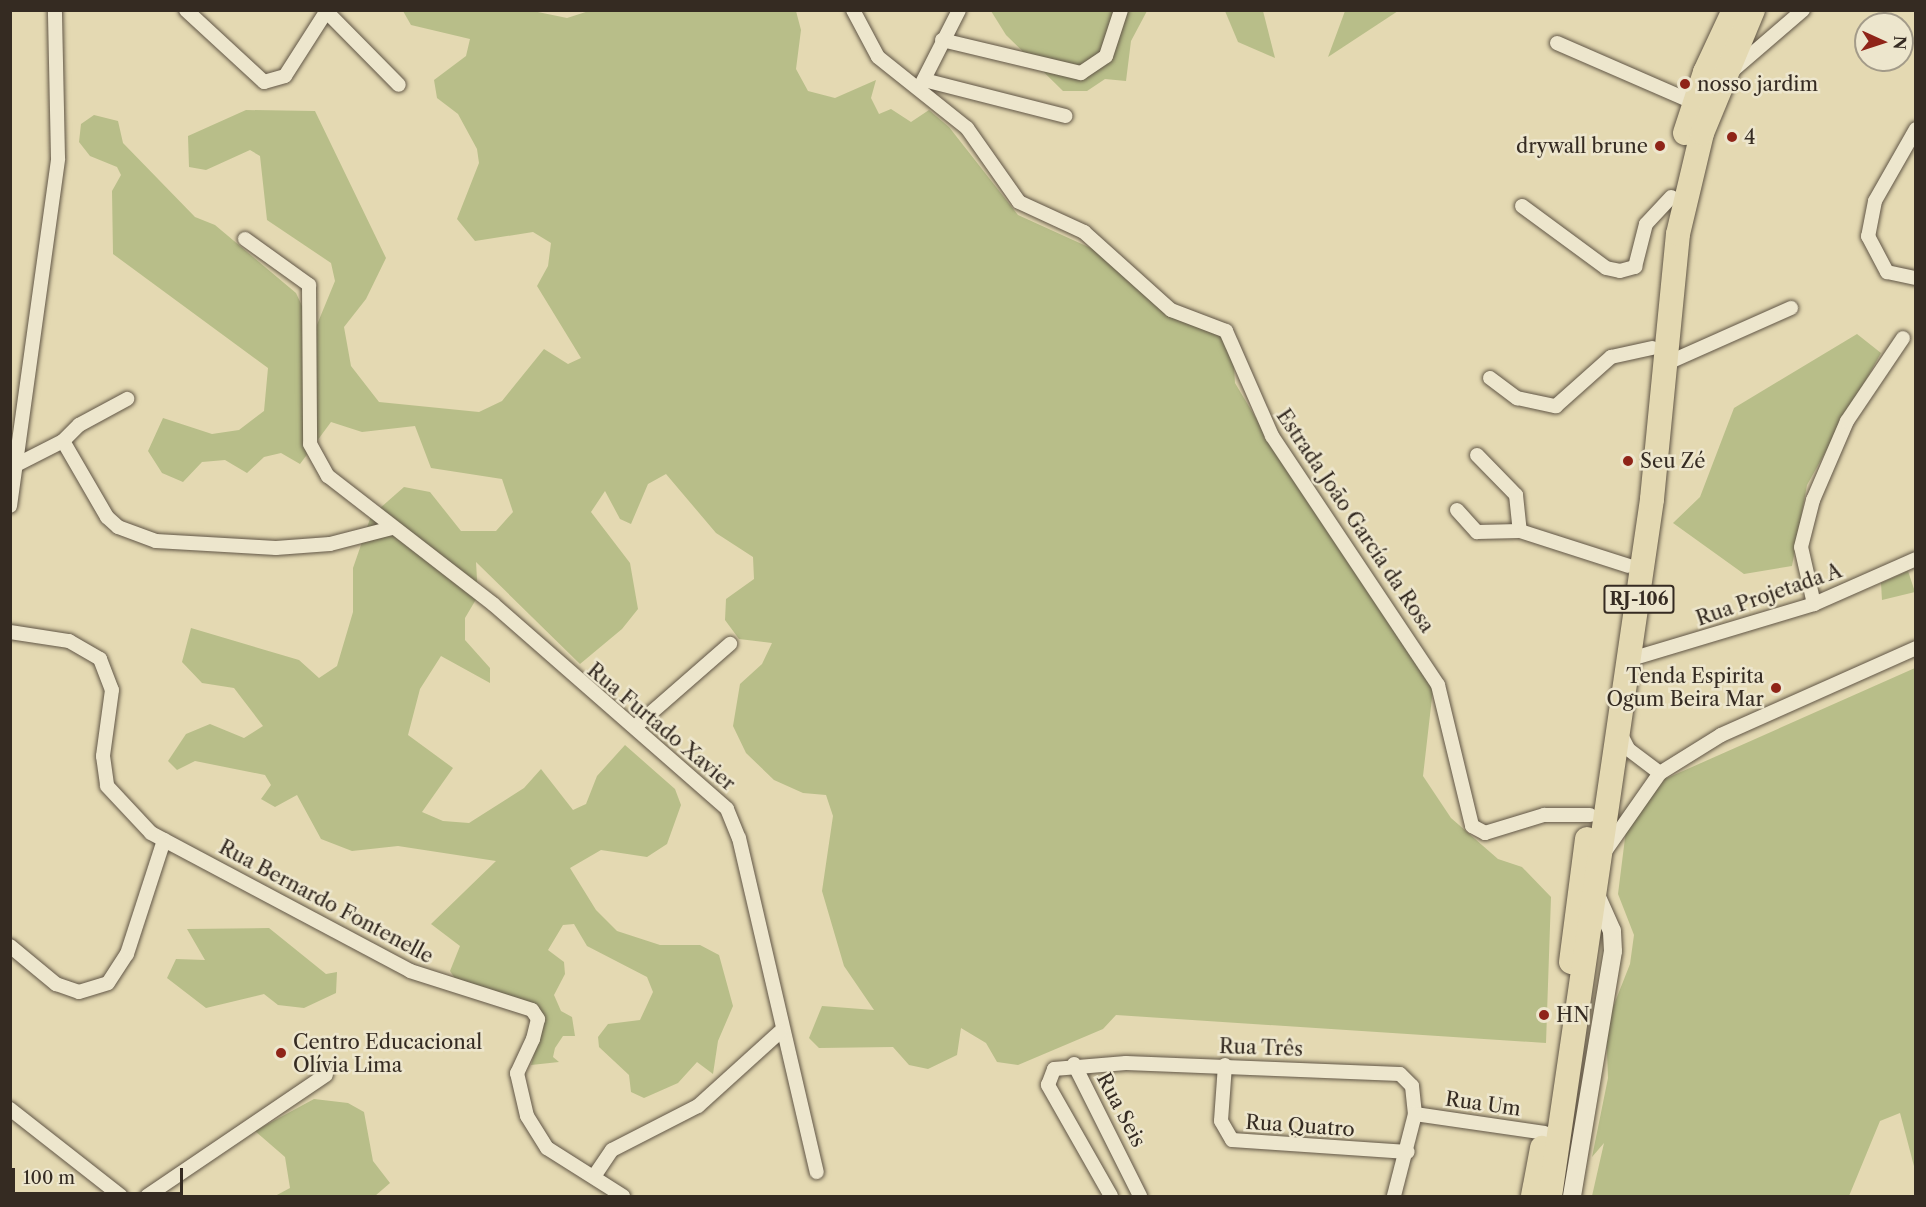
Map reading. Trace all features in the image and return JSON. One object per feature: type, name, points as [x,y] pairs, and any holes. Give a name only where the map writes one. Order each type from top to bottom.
[{"type":"highway","name":"RJ-106","points":[[1550,1197],[1597,897],[1631,659],[1659,356],[1671,196],[1695,103],[1734,10]]},
{"type":"highway","name":"RJ-106","points":[[1533,1197],[1545,1133],[1590,815],[1678,234],[1702,133],[1722,78],[1753,10]]},
{"type":"main road","points":[[1572,1197],[1613,951],[1612,931],[1597,897]]},
{"type":"street","points":[[10,506],[12,468],[58,158],[54,10]]},
{"type":"street","points":[[186,10],[264,82],[285,76],[326,11],[399,85]]},
{"type":"street","name":"Estrada João García da Rosa","points":[[853,10],[878,57],[922,83],[967,128],[1019,202],[1084,232],[1171,310],[1226,331],[1272,436],[1438,685],[1472,826],[1485,833],[1544,815],[1590,815]]},
{"type":"street","points":[[959,10],[922,83],[1065,116]]},
{"type":"street","points":[[942,40],[1081,73],[1106,56],[1121,10]]},
{"type":"street","points":[[1722,78],[1803,10]]},
{"type":"street","points":[[1557,43],[1695,103]]},
{"type":"street","points":[[1916,129],[1875,201],[1868,236],[1887,272],[1916,278]]},
{"type":"street","points":[[1522,206],[1606,268],[1620,271],[1635,267],[1646,224],[1671,196]]},
{"type":"street","name":"Rua Furtado Xavier","points":[[245,238],[309,285],[309,423],[316,461],[392,528],[476,589],[551,660],[636,726],[717,797],[735,824],[780,1032],[817,1172]]},
{"type":"street","points":[[1490,378],[1517,398],[1556,406],[1611,357],[1659,356],[1791,308]]},
{"type":"street","points":[[1814,604],[1801,547],[1813,500],[1847,421],[1903,338]]},
{"type":"street","points":[[12,468],[63,441],[79,425],[127,399]]},
{"type":"street","points":[[63,441],[107,517],[137,536],[276,548],[330,544],[392,528]]},
{"type":"street","points":[[1476,455],[1515,495],[1520,531]]},
{"type":"street","points":[[1457,510],[1477,532],[1520,531],[1629,566]]},
{"type":"street","name":"Rua Projetada A","points":[[1631,659],[1814,604],[1916,559]]},
{"type":"street","name":"Rua Bernardo Fontenelle","points":[[10,632],[69,641],[100,659],[112,690],[103,756],[107,786],[134,820],[164,840],[418,975],[526,1005],[538,1019],[517,1073],[527,1116],[547,1148],[595,1175],[623,1197]]},
{"type":"street","points":[[636,726],[730,644]]},
{"type":"street","points":[[1601,858],[1660,773],[1722,735],[1916,648]]},
{"type":"street","points":[[1619,731],[1628,749],[1660,773]]},
{"type":"street","points":[[10,946],[56,984],[79,992],[108,983],[127,954],[164,840]]},
{"type":"street","points":[[595,1175],[612,1150],[698,1106],[780,1032]]},
{"type":"street","name":"Rua Três","points":[[1074,1064],[1225,1065],[1400,1074],[1412,1086],[1415,1114],[1408,1152],[1394,1197]]},
{"type":"street","name":"Rua Seis","points":[[1111,1197],[1048,1085],[1054,1069],[1074,1064],[1140,1197]]},
{"type":"street","name":"Rua Quatro","points":[[1225,1065],[1221,1121],[1232,1140],[1408,1152]]},
{"type":"street","points":[[147,1197],[326,1075]]},
{"type":"street","points":[[10,1109],[121,1197]]},
{"type":"street","name":"Rua Um","points":[[1415,1114],[1545,1133]]},
{"type":"green space","points":[[528,10],[567,18],[592,10],[796,11],[801,30],[796,69],[808,91],[835,98],[876,80],[871,98],[879,114],[891,109],[911,122],[929,110],[949,127],[1018,215],[1106,255],[1147,296],[1217,327],[1233,352],[1235,383],[1290,475],[1380,597],[1433,689],[1423,776],[1451,818],[1498,859],[1522,867],[1551,897],[1546,1043],[1116,1015],[1103,1029],[1018,1065],[997,1062],[986,1043],[961,1028],[957,1055],[928,1069],[909,1065],[893,1047],[819,1048],[809,1038],[822,1006],[874,1010],[844,966],[822,891],[833,816],[826,795],[803,793],[774,780],[746,753],[733,726],[740,684],[762,664],[772,643],[739,639],[725,620],[726,599],[754,579],[753,557],[716,533],[666,474],[648,484],[631,524],[620,519],[605,491],[591,512],[630,563],[638,609],[622,629],[580,664],[476,562],[478,596],[465,618],[465,640],[490,668],[490,683],[441,656],[420,689],[408,735],[453,768],[422,812],[443,821],[469,823],[524,788],[541,769],[573,810],[586,804],[597,776],[625,745],[675,789],[681,805],[667,844],[647,857],[601,850],[570,868],[596,910],[617,931],[660,945],[700,945],[719,955],[733,1006],[718,1041],[713,1074],[697,1062],[678,1083],[644,1098],[631,1092],[629,1075],[599,1047],[598,1037],[608,1024],[640,1020],[653,992],[647,977],[587,946],[574,924],[563,925],[548,950],[564,962],[565,974],[554,995],[561,1011],[572,1017],[575,1036],[563,1036],[555,1048],[553,1057],[559,1062],[531,1065],[538,1040],[527,1008],[456,980],[450,971],[460,946],[431,924],[496,861],[398,846],[352,851],[321,839],[297,795],[275,807],[261,799],[271,785],[265,775],[195,761],[177,770],[168,761],[186,734],[210,724],[244,738],[263,726],[234,688],[202,683],[182,662],[191,628],[299,660],[319,678],[337,666],[353,612],[353,568],[371,516],[404,487],[430,492],[461,531],[496,531],[513,512],[502,479],[431,468],[415,426],[362,432],[331,422],[300,464],[281,453],[264,457],[247,473],[225,460],[202,462],[183,482],[162,473],[148,451],[163,418],[212,434],[239,430],[264,411],[268,368],[113,254],[112,191],[121,175],[117,167],[90,156],[79,142],[81,124],[94,115],[118,121],[123,143],[195,217],[215,225],[296,293],[314,332],[335,281],[331,263],[267,220],[260,156],[250,150],[206,170],[189,167],[188,136],[246,110],[315,111],[386,258],[366,299],[344,327],[351,366],[379,402],[479,412],[502,401],[544,349],[568,364],[581,358],[537,286],[548,266],[551,243],[533,232],[475,241],[457,219],[479,163],[477,149],[458,114],[437,98],[434,80],[466,56],[470,39],[411,25],[403,11]]},
{"type":"green space","points":[[1345,10],[1398,11],[1328,57]]},
{"type":"green space","points":[[991,11],[1147,11],[1131,41],[1126,81],[1105,79],[1087,91],[1063,91],[1006,35]]},
{"type":"green space","points":[[1225,11],[1263,11],[1275,58],[1238,42]]},
{"type":"green space","points":[[1857,334],[1881,353],[1807,485],[1792,566],[1744,574],[1673,523],[1700,497],[1734,408]]},
{"type":"green space","points":[[1908,571],[1915,592],[1882,600],[1881,583]]},
{"type":"green space","points":[[1915,668],[1915,1170],[1900,1113],[1880,1121],[1849,1196],[1592,1196],[1604,1143],[1592,1157],[1608,1078],[1606,1025],[1630,964],[1634,935],[1618,894],[1626,830],[1665,779]]},
{"type":"green space","points":[[269,928],[326,974],[337,972],[336,993],[304,1008],[278,1005],[264,994],[206,1008],[167,978],[176,959],[205,960],[187,929]]},
{"type":"green space","points":[[314,1099],[348,1103],[364,1112],[373,1161],[390,1183],[375,1196],[275,1196],[290,1188],[285,1157],[255,1131]]},
{"type":"place","name":"nosso jardim","points":[[1685,84]]},
{"type":"place","name":"4","points":[[1732,137]]},
{"type":"place","name":"drywall brune","points":[[1660,146]]},
{"type":"place","name":"Seu Zé","points":[[1628,461]]},
{"type":"place","name":"Tenda Espirita Ogum Beira Mar","points":[[1776,688]]},
{"type":"place","name":"HN","points":[[1544,1015]]},
{"type":"place","name":"Centro Educacional Olívia Lima","points":[[281,1053]]}]
